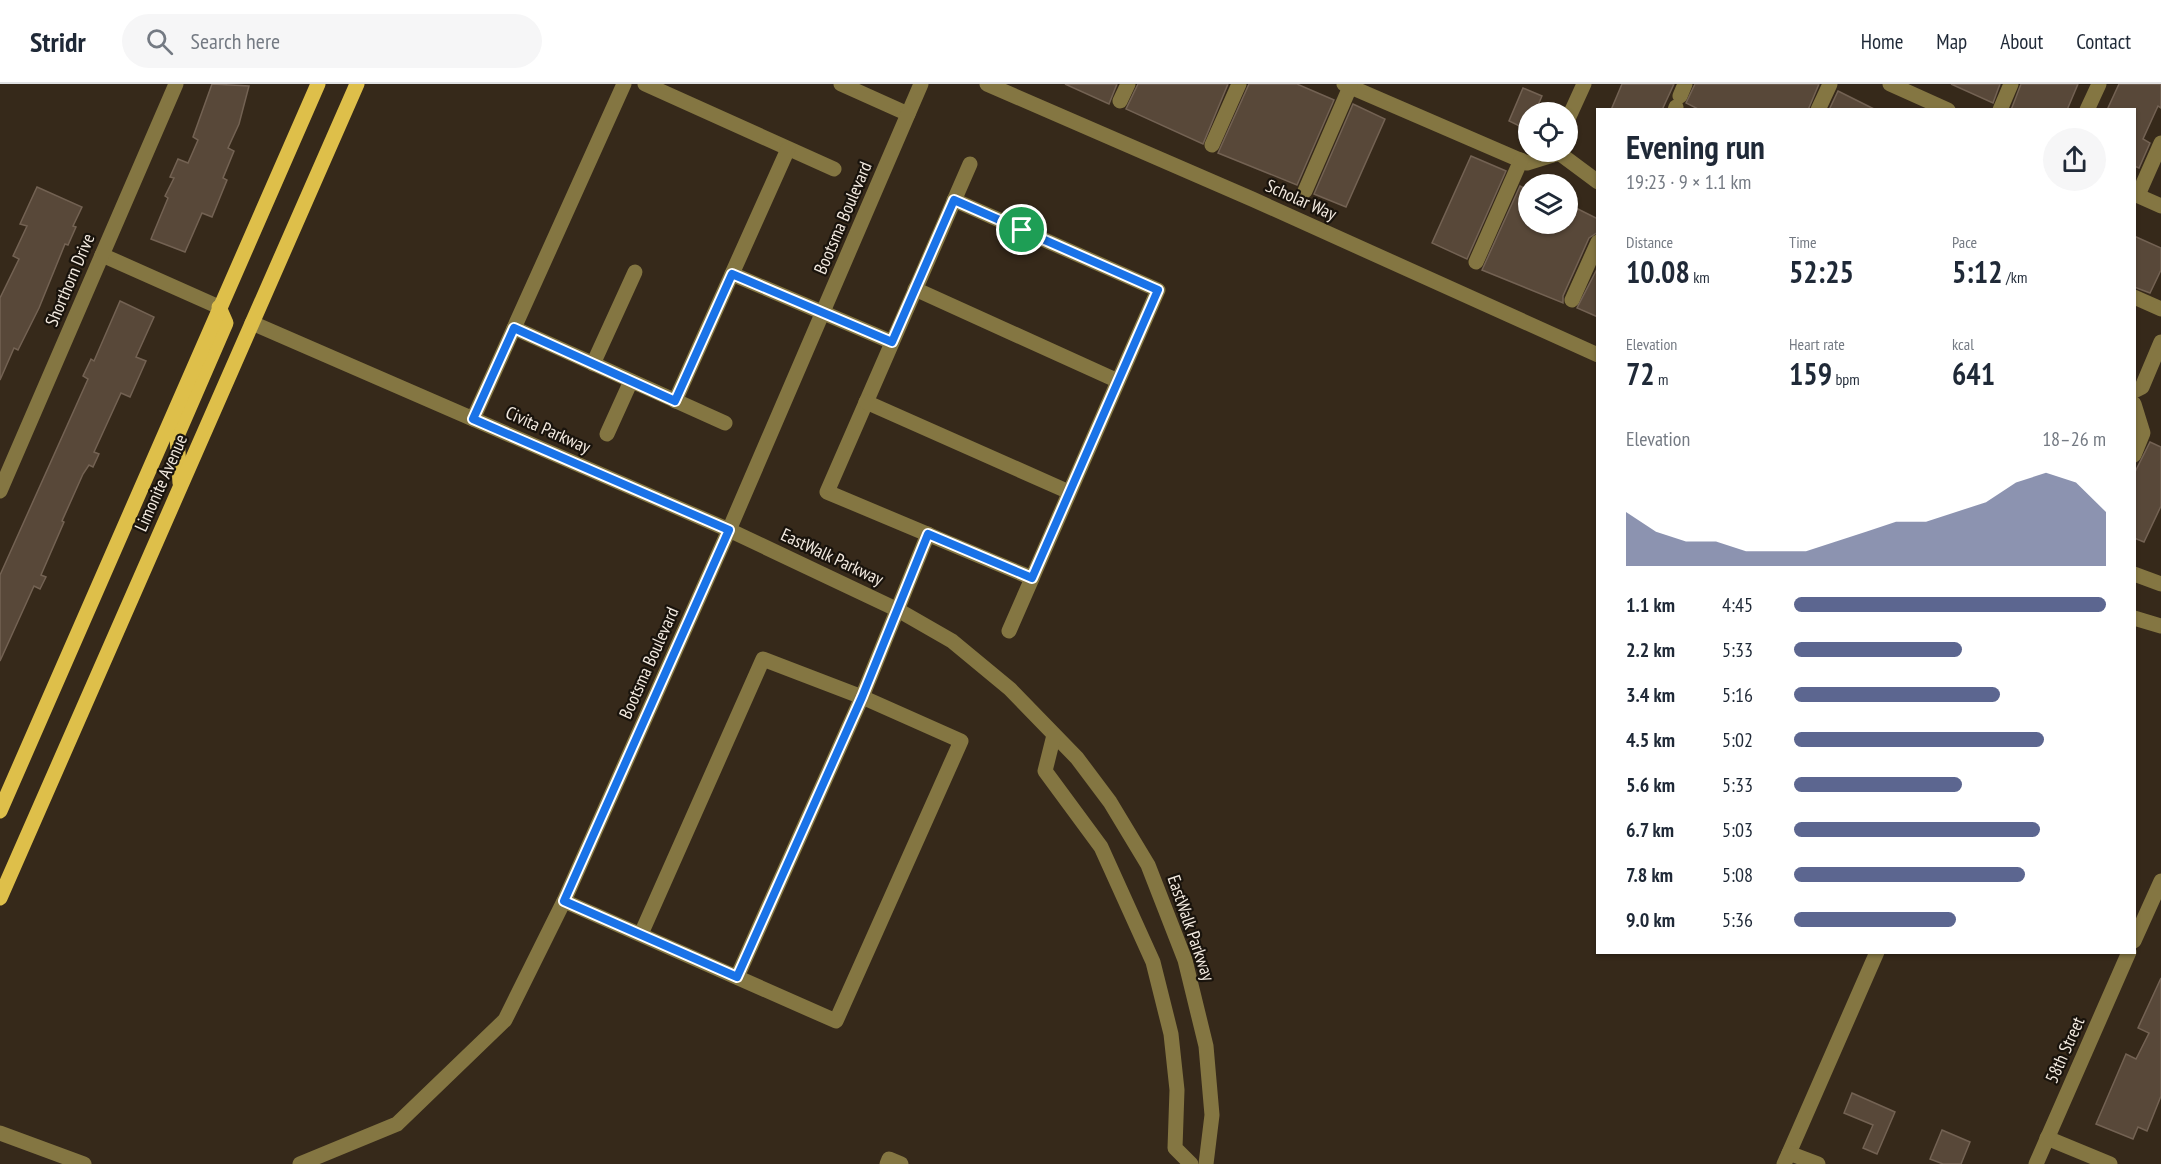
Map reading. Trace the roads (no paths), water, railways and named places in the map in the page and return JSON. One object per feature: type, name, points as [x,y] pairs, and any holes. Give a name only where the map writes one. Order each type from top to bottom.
[{"type":"main road","name":"Limonite Avenue","points":[[0,811],[318,84]]},
{"type":"main road","name":"Limonite Avenue","points":[[0,898],[357,84]]},
{"type":"main road","points":[[181,486],[177,436],[226,323],[219,307]]},
{"type":"street","name":"Shorthorn Drive","points":[[0,491],[176,84]]},
{"type":"street","points":[[473,419],[624,84]]},
{"type":"street","points":[[645,84],[834,169]]},
{"type":"street","points":[[841,84],[908,114]]},
{"type":"street","name":"Bootsma Boulevard","points":[[300,1164],[397,1124],[505,1020],[564,901],[729,530],[921,84]]},
{"type":"street","name":"Scholar Way","points":[[987,84],[1252,199],[1596,355]]},
{"type":"street","points":[[1120,101],[1128,84]]},
{"type":"street","points":[[1212,145],[1239,84]]},
{"type":"street","points":[[1576,102],[1584,84]]},
{"type":"street","points":[[1819,108],[1830,84]]},
{"type":"street","points":[[1890,84],[1919,90],[1945,108]]},
{"type":"street","points":[[2001,108],[2011,84]]},
{"type":"street","points":[[2088,108],[2098,84]]},
{"type":"street","points":[[1305,191],[1347,86],[1518,159]]},
{"type":"street","points":[[2161,143],[2136,194],[2161,206]]},
{"type":"street","points":[[675,401],[788,149]]},
{"type":"street","points":[[1476,262],[1520,162]]},
{"type":"street","points":[[1573,162],[1596,180]]},
{"type":"street","points":[[970,164],[827,492],[1032,578]]},
{"type":"street","points":[[954,200],[1158,290],[1009,631]]},
{"type":"street","points":[[1572,300],[1596,246]]},
{"type":"street","points":[[102,255],[219,307]]},
{"type":"street","points":[[593,364],[635,272]]},
{"type":"street","points":[[732,274],[892,342]]},
{"type":"street","points":[[915,289],[1118,381]]},
{"type":"street","points":[[2136,298],[2161,309]]},
{"type":"street","name":"Civita Parkway","points":[[252,323],[729,530]]},
{"type":"street","points":[[514,328],[725,423]]},
{"type":"street","points":[[2136,390],[2142,387],[2161,342]]},
{"type":"street","points":[[607,434],[631,381]]},
{"type":"street","points":[[866,402],[1069,492]]},
{"type":"street","points":[[2136,410],[2143,433],[2136,450]]},
{"type":"street","name":"EastWalk Parkway","points":[[729,530],[898,609],[952,641],[1010,689],[1077,758],[1110,802],[1148,865],[1185,960],[1206,1046],[1212,1115],[1206,1164]]},
{"type":"street","points":[[737,977],[862,697],[928,534]]},
{"type":"street","points":[[2136,575],[2161,584]]},
{"type":"street","points":[[2136,619],[2161,626]]},
{"type":"street","points":[[564,901],[836,1022],[961,741],[862,697],[763,659],[641,934]]},
{"type":"street","points":[[1054,735],[1045,771],[1101,847],[1153,962],[1171,1034],[1177,1090],[1175,1148],[1191,1164]]},
{"type":"street","points":[[2136,937],[2161,881]]},
{"type":"street","points":[[1818,1164],[1786,1158],[1876,954]]},
{"type":"street","name":"58th Street","points":[[2036,1164],[2128,954]]},
{"type":"street","points":[[0,1133],[84,1164]]},
{"type":"street","points":[[2047,1138],[2110,1164]]},
{"type":"street","points":[[887,1164],[889,1159],[902,1164]]}]
